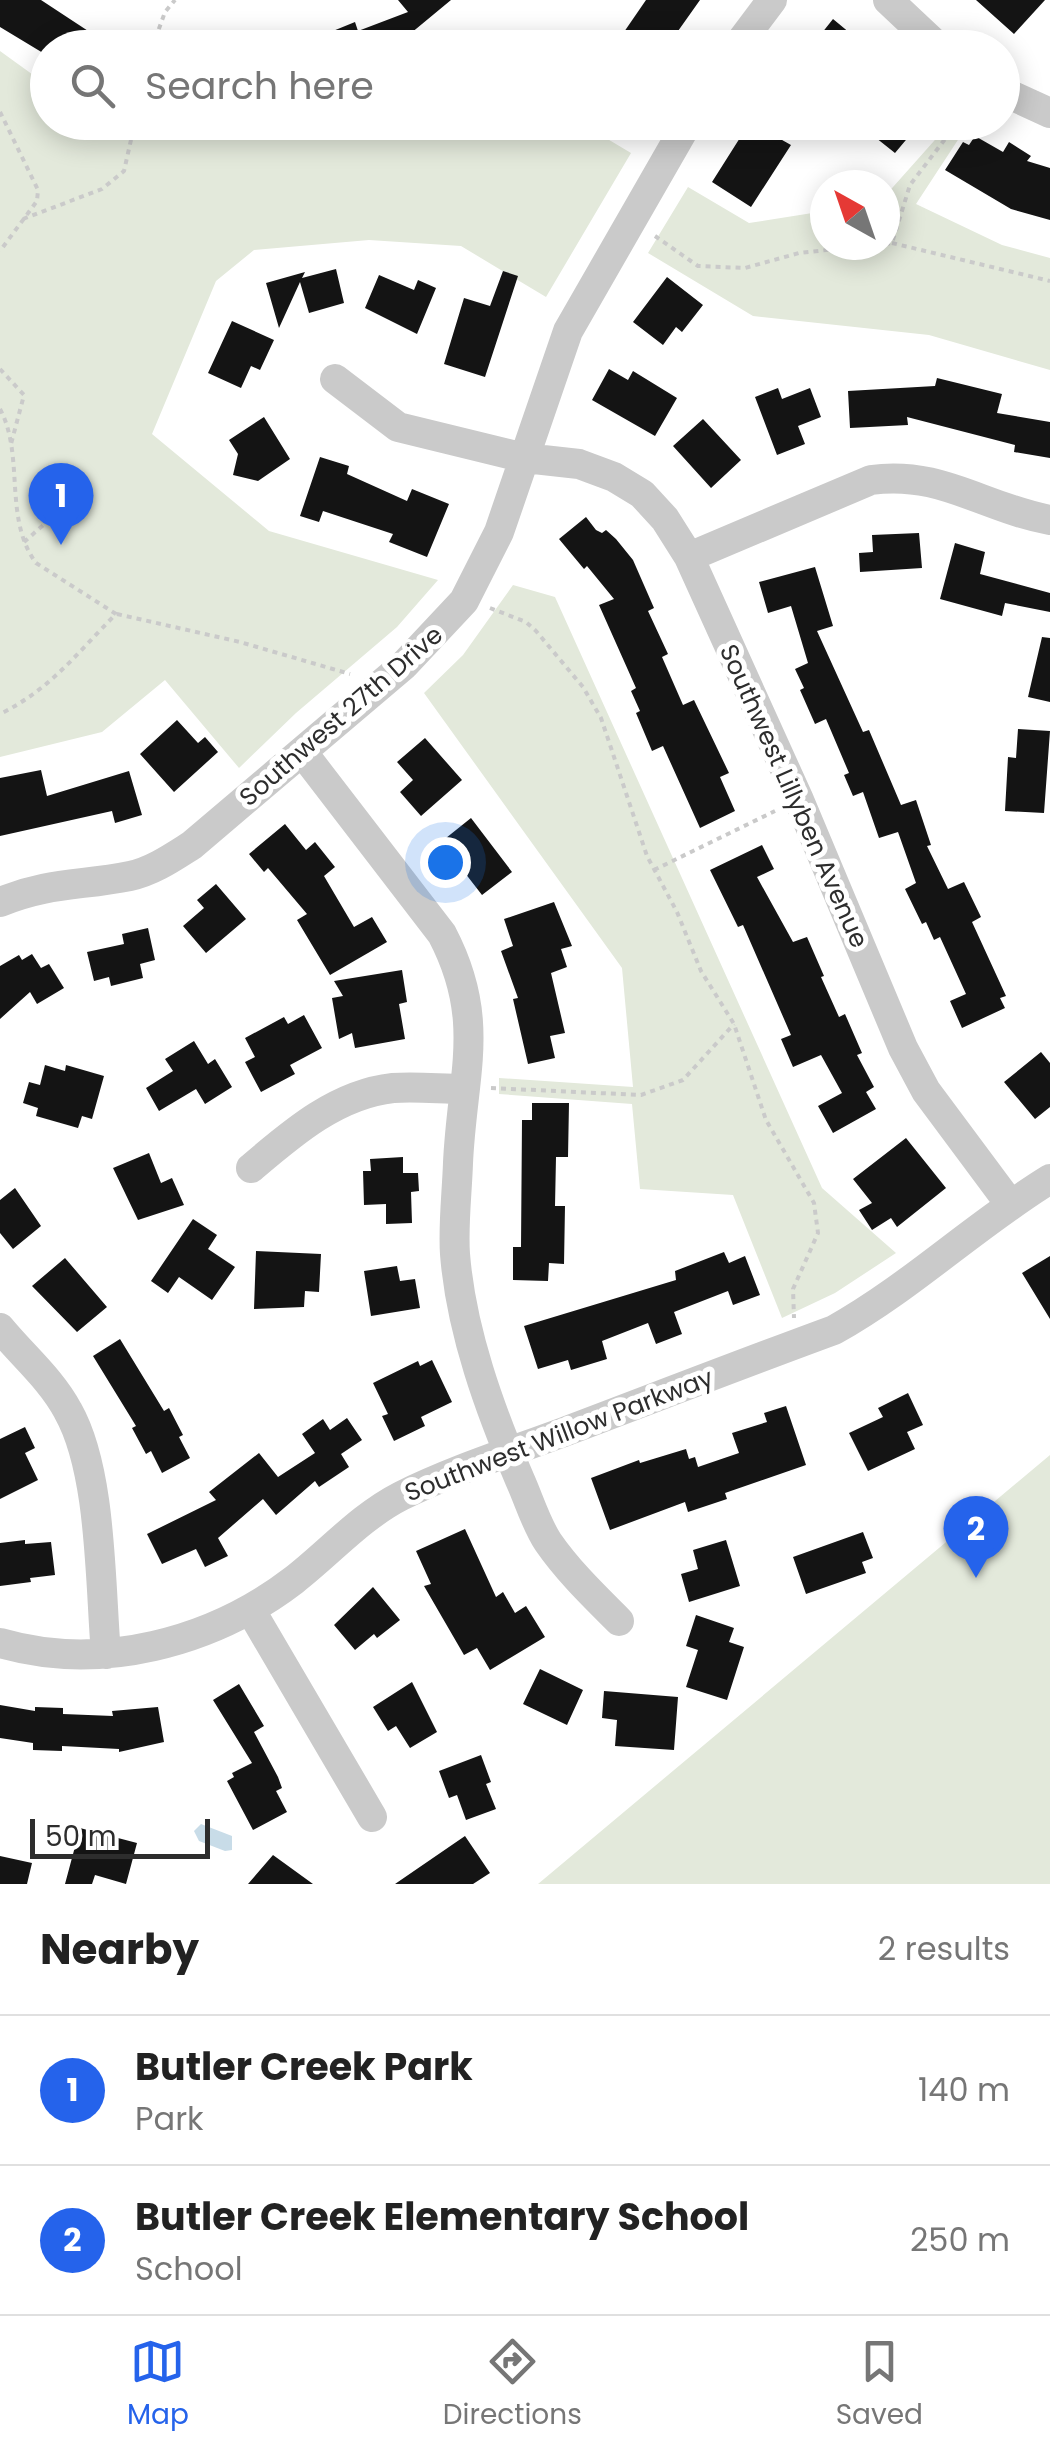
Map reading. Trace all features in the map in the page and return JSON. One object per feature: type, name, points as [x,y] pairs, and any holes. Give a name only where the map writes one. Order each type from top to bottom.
[{"type":"street","points":[[750,30],[772,0]]},
{"type":"street","points":[[888,0],[919,30]]},
{"type":"street","points":[[1020,99],[1050,113]]},
{"type":"street","name":"Southwest 27th Drive","points":[[0,902],[34,888],[132,876],[161,864],[192,845],[426,645],[464,601],[499,532],[568,332],[678,140]]},
{"type":"street","name":"Southwest Lillyben Avenue","points":[[335,379],[398,427],[525,458],[579,464],[614,477],[642,494],[666,519],[689,557],[799,800],[903,1048],[926,1091],[1010,1204]]},
{"type":"street","points":[[689,557],[870,480],[898,476],[924,478],[1007,510],[1050,520]]},
{"type":"street","points":[[303,753],[442,934],[458,964],[471,1040],[464,1089],[455,1254],[466,1329],[508,1453],[546,1539],[618,1622]]},
{"type":"street","points":[[251,1168],[294,1132],[338,1104],[391,1088],[464,1089]]},
{"type":"street","name":"Southwest Willow Parkway","points":[[0,1643],[33,1652],[106,1654],[204,1633],[294,1580],[359,1524],[400,1497],[834,1330],[868,1311],[1010,1204],[1050,1179]]},
{"type":"street","points":[[0,1328],[57,1392],[71,1415],[92,1491],[106,1654]]},
{"type":"street","points":[[250,1609],[372,1817]]},
{"type":"path","points":[[158,30],[175,0]]},
{"type":"path","points":[[0,112],[38,190],[37,200],[0,251]]},
{"type":"path","points":[[24,219],[102,189],[124,171],[131,140]]},
{"type":"path","points":[[900,212],[910,186],[944,140]]},
{"type":"path","points":[[632,220],[698,266],[745,268],[810,252]]},
{"type":"path","points":[[900,246],[1050,282]]},
{"type":"path","points":[[0,369],[24,396],[10,449]]},
{"type":"path","points":[[0,409],[10,449],[18,524],[36,564],[116,614],[348,672],[370,694]]},
{"type":"path","points":[[24,542],[49,520]]},
{"type":"path","points":[[486,606],[526,622],[583,687],[601,718],[635,825],[654,870],[678,912],[701,970],[734,1024],[766,1120],[814,1203],[818,1220],[816,1243],[793,1289],[793,1312],[801,1342]]},
{"type":"path","points":[[0,714],[25,702],[58,677],[116,614]]},
{"type":"path","points":[[654,870],[799,800]]},
{"type":"path","points":[[464,1089],[642,1095],[683,1080],[734,1024]]},
{"type":"shaded area","points":[[0,51],[30,73],[30,140],[609,140],[631,153],[546,297],[461,246],[369,240],[254,250],[216,281],[152,434],[269,531],[438,580],[397,627],[296,713],[239,768],[165,680],[102,732],[0,757]]},
{"type":"shaded area","points":[[935,140],[958,140],[916,204],[1002,245],[1050,258],[1050,370],[929,335],[753,316],[648,253],[688,187],[749,223],[810,213],[810,260],[900,260],[900,179]]},
{"type":"shaded area","points":[[513,585],[555,597],[822,1188],[896,1253],[835,1293],[782,1318],[733,1195],[640,1189],[632,1104],[499,1094],[499,1078],[633,1087],[622,968],[424,693],[463,655]]},
{"type":"shaded area","points":[[1050,1455],[1050,1884],[538,1884]]},
{"type":"water","points":[[201,1824],[232,1836],[232,1850],[199,1841],[194,1831]]},
{"type":"building","points":[[0,0],[41,0],[87,30],[30,30],[30,45],[0,27]]},
{"type":"building","points":[[398,0],[451,0],[415,30],[361,30],[408,12]]},
{"type":"building","points":[[646,0],[700,0],[679,30],[625,30]]},
{"type":"building","points":[[976,0],[1045,0],[1018,30],[1010,30]]},
{"type":"building","points":[[833,19],[846,30],[824,30]]},
{"type":"building","points":[[355,22],[358,30],[335,30]]},
{"type":"building","points":[[739,140],[782,140],[791,145],[751,207],[712,182]]},
{"type":"building","points":[[879,140],[906,140],[895,153]]},
{"type":"building","points":[[972,140],[982,140],[1003,152],[1009,142],[1031,156],[1027,161],[1050,168],[1050,220],[1011,209],[945,170],[963,142],[969,145]]},
{"type":"building","points":[[336,269],[344,303],[309,313],[300,282],[279,328],[266,283],[305,272],[302,278]]},
{"type":"building","points":[[503,271],[518,276],[485,377],[444,364],[464,298],[490,306]]},
{"type":"building","points":[[379,275],[414,290],[418,280],[436,288],[417,334],[365,308]]},
{"type":"building","points":[[667,277],[703,305],[682,332],[676,327],[663,345],[633,322]]},
{"type":"building","points":[[232,321],[274,340],[260,370],[251,366],[241,388],[208,373]]},
{"type":"building","points":[[609,369],[628,380],[633,371],[677,398],[655,436],[592,400]]},
{"type":"building","points":[[937,378],[1002,394],[997,413],[1050,422],[1050,458],[1014,452],[1015,445],[907,417],[908,425],[850,428],[848,391],[935,386]]},
{"type":"building","points":[[778,388],[782,399],[810,388],[821,417],[798,426],[805,444],[777,455],[755,397]]},
{"type":"building","points":[[264,417],[290,459],[258,481],[233,475],[238,454],[229,440]]},
{"type":"building","points":[[703,419],[741,460],[711,488],[673,446]]},
{"type":"building","points":[[320,457],[349,466],[347,474],[407,501],[412,489],[449,504],[427,557],[389,542],[393,534],[323,511],[319,522],[300,516]]},
{"type":"building","points":[[586,517],[596,530],[606,530],[616,539],[633,560],[654,608],[648,611],[668,654],[662,657],[683,705],[694,700],[729,773],[720,777],[735,811],[700,828],[663,746],[652,751],[636,713],[640,711],[631,691],[636,688],[599,605],[614,599],[559,539]]},
{"type":"building","points":[[919,533],[922,568],[860,572],[859,553],[873,552],[872,535]]},
{"type":"building","points":[[955,543],[985,552],[980,574],[1050,593],[1050,612],[1005,603],[1002,616],[940,599]]},
{"type":"building","points":[[815,567],[833,626],[817,631],[863,732],[869,730],[901,805],[916,800],[931,845],[927,846],[948,889],[964,882],[981,917],[972,922],[1006,996],[1000,998],[1005,1008],[962,1028],[950,1001],[966,994],[940,937],[934,940],[926,922],[922,924],[905,889],[916,883],[898,832],[879,838],[863,792],[853,796],[844,775],[849,773],[826,719],[815,724],[795,669],[808,663],[791,606],[768,613],[759,582]]},
{"type":"building","points":[[1042,637],[1050,638],[1050,702],[1028,697]]},
{"type":"building","points":[[177,720],[198,743],[205,737],[218,752],[174,792],[140,754]]},
{"type":"building","points":[[1018,729],[1050,731],[1044,813],[1005,811],[1008,757],[1016,758]]},
{"type":"building","points":[[425,738],[462,780],[421,816],[400,792],[413,780],[397,762]]},
{"type":"building","points":[[41,770],[47,796],[129,771],[142,815],[115,823],[112,811],[0,836],[0,778]]},
{"type":"building","points":[[471,818],[512,872],[482,895],[458,864],[463,860],[446,838]]},
{"type":"building","points":[[285,824],[306,850],[315,842],[335,867],[324,876],[354,927],[372,917],[387,942],[330,975],[297,920],[307,914],[268,868],[264,872],[249,854]]},
{"type":"building","points":[[762,845],[774,869],[757,877],[793,942],[807,937],[824,976],[821,977],[839,1017],[845,1014],[862,1053],[857,1055],[874,1087],[866,1092],[876,1109],[833,1133],[818,1106],[842,1093],[821,1055],[793,1067],[781,1039],[791,1035],[743,925],[738,927],[710,870]]},
{"type":"building","points":[[216,884],[246,919],[206,953],[183,926],[204,908],[197,900]]},
{"type":"building","points":[[554,902],[572,946],[561,949],[567,967],[551,973],[565,1033],[550,1036],[555,1058],[528,1064],[513,999],[518,998],[501,951],[513,946],[504,919]]},
{"type":"building","points":[[148,928],[155,960],[140,964],[143,978],[111,986],[109,977],[94,981],[87,952],[124,944],[122,934]]},
{"type":"building","points":[[32,954],[41,968],[49,964],[64,988],[37,1004],[30,992],[0,1019],[0,966],[19,955],[22,960]]},
{"type":"building","points":[[402,970],[407,1002],[399,1004],[405,1039],[355,1048],[352,1033],[339,1039],[332,998],[343,996],[334,981]]},
{"type":"building","points":[[304,1015],[322,1048],[290,1065],[295,1074],[261,1092],[245,1062],[255,1057],[245,1038],[284,1017],[288,1024]]},
{"type":"building","points":[[194,1041],[208,1064],[215,1059],[232,1087],[205,1104],[196,1089],[159,1111],[146,1088],[173,1071],[165,1059]]},
{"type":"building","points":[[1041,1052],[1050,1063],[1050,1107],[1035,1119],[1004,1082]]},
{"type":"building","points":[[45,1065],[65,1071],[66,1065],[104,1076],[92,1119],[82,1116],[78,1128],[36,1116],[38,1108],[23,1103],[29,1082],[40,1085]]},
{"type":"building","points":[[532,1103],[569,1103],[568,1157],[556,1157],[555,1206],[565,1206],[564,1264],[549,1263],[548,1281],[513,1280],[513,1247],[521,1247],[522,1120],[532,1120]]},
{"type":"building","points":[[906,1138],[946,1188],[897,1227],[891,1218],[872,1230],[859,1210],[872,1203],[853,1179]]},
{"type":"building","points":[[149,1153],[161,1183],[172,1178],[184,1205],[138,1220],[113,1168]]},
{"type":"building","points":[[403,1157],[403,1173],[418,1173],[419,1191],[411,1192],[412,1223],[386,1224],[386,1204],[364,1205],[363,1171],[371,1171],[370,1159]]},
{"type":"building","points":[[15,1188],[41,1226],[13,1249],[0,1233],[0,1200]]},
{"type":"building","points":[[193,1219],[217,1235],[208,1249],[235,1267],[212,1300],[179,1277],[168,1293],[151,1281]]},
{"type":"building","points":[[256,1251],[321,1254],[319,1292],[305,1291],[304,1307],[254,1309]]},
{"type":"building","points":[[724,1252],[729,1263],[745,1256],[760,1295],[733,1305],[728,1291],[674,1312],[682,1334],[656,1344],[648,1323],[602,1341],[607,1359],[571,1370],[568,1360],[538,1369],[524,1326],[676,1280],[675,1271]]},
{"type":"building","points":[[1050,1256],[1050,1319],[1022,1273]]},
{"type":"building","points":[[65,1258],[107,1307],[77,1332],[32,1286]]},
{"type":"building","points":[[397,1266],[400,1281],[415,1279],[420,1308],[371,1316],[364,1271]]},
{"type":"building","points":[[120,1339],[164,1411],[169,1408],[183,1435],[179,1437],[190,1458],[162,1473],[151,1451],[146,1454],[132,1428],[136,1426],[93,1356]]},
{"type":"building","points":[[432,1360],[452,1402],[421,1417],[425,1426],[394,1441],[382,1416],[388,1414],[373,1383],[418,1361],[420,1366]]},
{"type":"building","points":[[908,1393],[923,1425],[907,1432],[915,1449],[868,1471],[849,1433],[883,1417],[878,1408]]},
{"type":"building","points":[[786,1406],[806,1465],[725,1493],[727,1499],[688,1512],[685,1502],[610,1530],[591,1478],[639,1460],[640,1463],[686,1449],[689,1459],[695,1457],[698,1467],[739,1453],[732,1433],[767,1422],[764,1413]]},
{"type":"building","points":[[347,1418],[362,1440],[341,1454],[349,1467],[319,1487],[315,1481],[276,1515],[263,1499],[218,1538],[228,1556],[205,1567],[196,1549],[162,1564],[147,1534],[216,1500],[209,1492],[259,1453],[278,1477],[315,1453],[302,1434],[323,1419],[330,1430]]},
{"type":"building","points":[[25,1427],[35,1448],[25,1453],[38,1480],[0,1499],[0,1439]]},
{"type":"building","points":[[465,1529],[496,1597],[503,1592],[515,1613],[526,1606],[545,1637],[490,1670],[477,1648],[464,1655],[424,1586],[431,1584],[416,1551]]},
{"type":"building","points":[[863,1532],[873,1558],[862,1562],[866,1573],[806,1594],[793,1557]]},
{"type":"building","points":[[25,1540],[25,1544],[51,1542],[55,1575],[0,1586],[0,1543]]},
{"type":"building","points":[[726,1540],[740,1586],[689,1602],[681,1574],[698,1569],[693,1550]]},
{"type":"building","points":[[373,1587],[400,1620],[355,1650],[334,1625]]},
{"type":"building","points":[[696,1615],[734,1628],[729,1642],[744,1647],[727,1700],[686,1687],[698,1650],[686,1646]]},
{"type":"building","points":[[540,1669],[583,1690],[567,1725],[523,1704]]},
{"type":"building","points":[[412,1682],[437,1732],[410,1748],[396,1726],[388,1731],[373,1707]]},
{"type":"building","points":[[239,1684],[264,1726],[254,1732],[278,1777],[282,1788],[276,1791],[287,1812],[253,1830],[227,1781],[234,1777],[232,1773],[252,1763],[213,1700]]},
{"type":"building","points":[[604,1691],[678,1697],[674,1750],[615,1746],[617,1720],[602,1718]]},
{"type":"building","points":[[0,1705],[35,1711],[35,1707],[63,1708],[63,1714],[113,1716],[112,1711],[158,1707],[164,1742],[119,1752],[62,1746],[62,1751],[33,1750],[33,1743],[0,1738]]},
{"type":"building","points":[[481,1755],[496,1809],[466,1820],[457,1795],[449,1798],[439,1771]]},
{"type":"building","points":[[80,1828],[137,1843],[126,1884],[95,1875],[92,1884],[65,1884]]},
{"type":"building","points":[[465,1836],[490,1873],[473,1884],[395,1884]]},
{"type":"building","points":[[273,1855],[313,1884],[248,1884]]},
{"type":"building","points":[[0,1856],[32,1863],[27,1884],[0,1884]]},
{"type":"place","name":"Butler Creek Park","points":[[61,545]]},
{"type":"place","name":"Butler Creek Elementary School","points":[[976,1578]]}]
